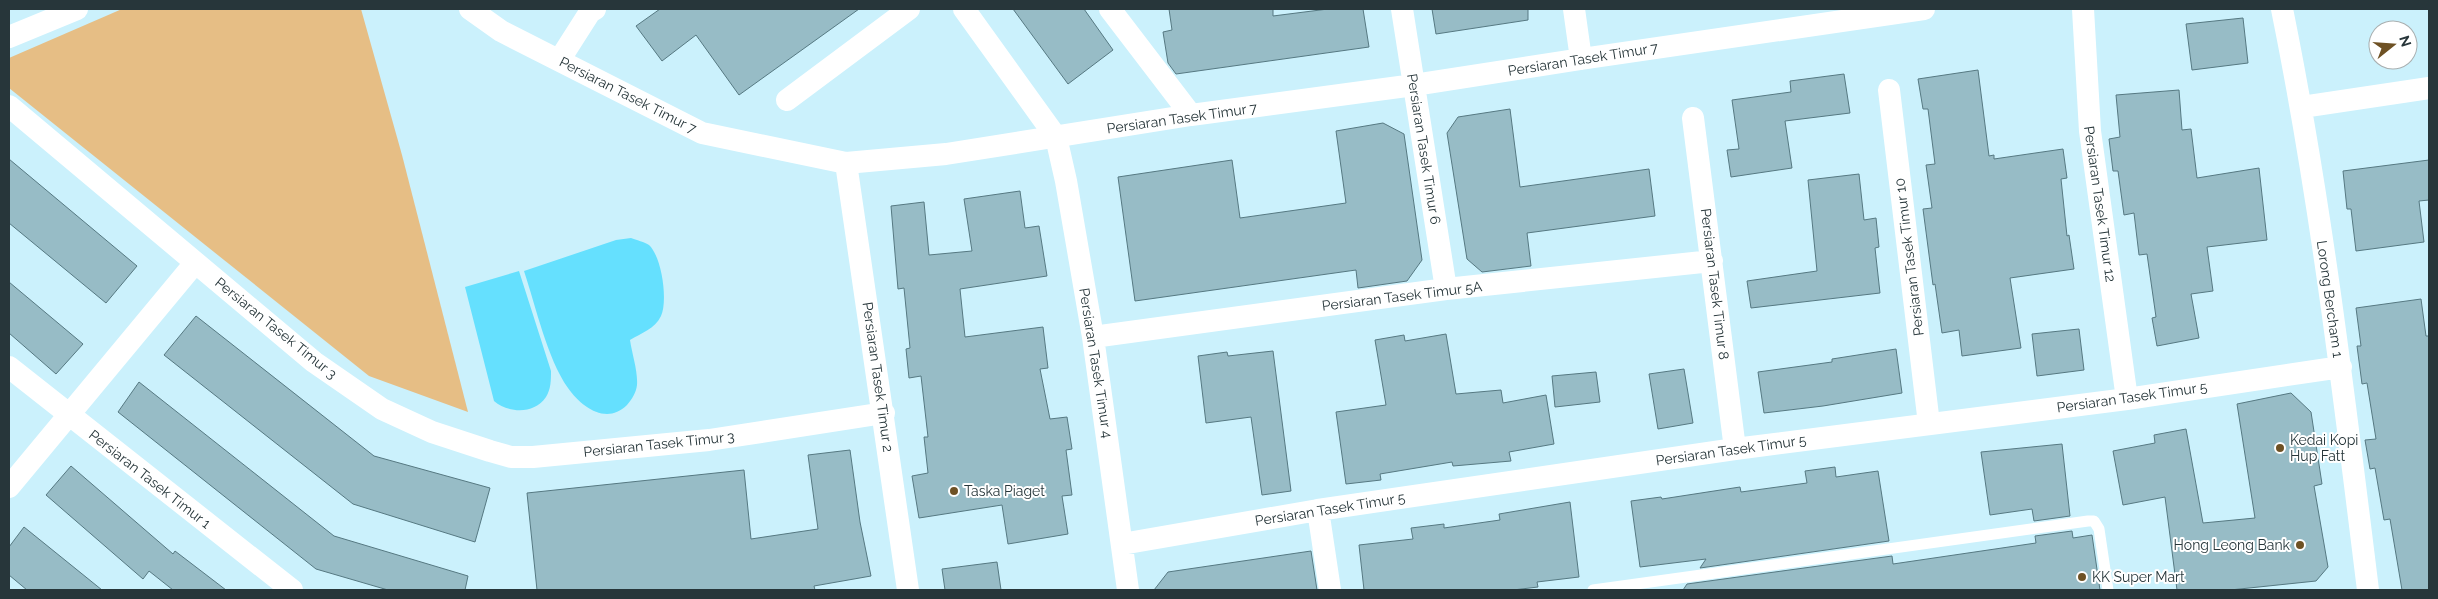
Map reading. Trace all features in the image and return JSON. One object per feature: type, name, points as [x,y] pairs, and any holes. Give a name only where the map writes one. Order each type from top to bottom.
[{"type":"street","points":[[9,37],[77,9]]},
{"type":"street","name":"Persiaran Tasek Timur 7","points":[[470,9],[501,31],[560,59],[702,133],[846,163],[946,154],[1190,116],[1414,86],[1581,58],[1791,18],[1924,9]]},
{"type":"street","points":[[560,59],[590,12],[594,9]]},
{"type":"street","points":[[787,100],[909,9]]},
{"type":"street","points":[[964,9],[1056,137]]},
{"type":"street","points":[[1110,9],[1190,116]]},
{"type":"street","name":"Persiaran Tasek Timur 6","points":[[1402,9],[1446,289]]},
{"type":"street","points":[[1574,9],[1581,58]]},
{"type":"street","name":"Persiaran Tasek Timur 12","points":[[2083,9],[2090,131],[2127,399]]},
{"type":"street","name":"Lorong Bercham 1","points":[[2282,9],[2302,107],[2340,367],[2368,590]]},
{"type":"street","points":[[2302,107],[2429,88]]},
{"type":"street","name":"Persiaran Tasek Timur 10","points":[[1889,90],[1929,424]]},
{"type":"street","name":"Persiaran Tasek Timur 3","points":[[9,106],[314,362],[382,409],[432,432],[511,457],[709,440],[884,414]]},
{"type":"street","name":"Persiaran Tasek Timur 8","points":[[1693,118],[1735,449]]},
{"type":"street","name":"Persiaran Tasek Timur 4","points":[[1056,137],[1066,181],[1093,337],[1128,590]]},
{"type":"street","name":"Persiaran Tasek Timur 2","points":[[846,163],[884,414],[908,590]]},
{"type":"street","name":"Persiaran Tasek Timur 5A","points":[[1093,337],[1446,289],[1712,261]]},
{"type":"street","points":[[9,487],[195,263]]},
{"type":"street","name":"Persiaran Tasek Timur 1","points":[[9,367],[292,590]]},
{"type":"street","name":"Persiaran Tasek Timur 5","points":[[1122,544],[1318,510],[1735,449],[2127,399],[2340,367]]},
{"type":"street","points":[[1318,510],[1330,590]]},
{"type":"lane","points":[[1593,590],[1667,585],[2088,521],[2097,524],[2099,529],[2108,590]]},
{"type":"shaded area","points":[[122,9],[361,9],[402,155],[468,412],[369,376],[9,88],[9,58]]},
{"type":"water","points":[[631,238],[649,245],[654,251],[664,290],[663,309],[661,316],[655,324],[630,340],[637,380],[634,396],[619,411],[603,414],[595,412],[580,402],[561,376],[548,347],[524,271],[616,240]]},
{"type":"water","points":[[519,271],[551,371],[551,381],[548,394],[541,403],[528,409],[513,410],[494,401],[465,287]]},
{"type":"building","points":[[660,9],[859,9],[739,95],[696,35],[662,61],[636,26]]},
{"type":"building","points":[[1013,9],[1084,9],[1113,50],[1068,84]]},
{"type":"building","points":[[1169,9],[1273,9],[1273,16],[1328,9],[1363,9],[1369,47],[1176,74],[1168,63],[1163,32],[1172,30]]},
{"type":"building","points":[[1432,9],[1528,9],[1528,20],[1436,34]]},
{"type":"building","points":[[2243,18],[2248,63],[2192,70],[2186,24]]},
{"type":"building","points":[[1978,70],[1989,156],[1994,155],[1994,159],[2063,149],[2067,178],[2061,179],[2067,236],[2069,235],[2074,269],[2010,278],[2021,348],[1962,356],[1959,330],[1942,333],[1935,284],[1933,285],[1923,209],[1932,208],[1926,165],[1935,164],[1928,109],[1923,109],[1918,79]]},
{"type":"building","points":[[1844,74],[1850,113],[1785,121],[1792,168],[1731,177],[1727,150],[1739,149],[1732,100],[1791,92],[1790,81]]},
{"type":"building","points":[[2179,90],[2182,130],[2191,129],[2197,178],[2259,168],[2267,240],[2207,247],[2213,291],[2191,294],[2199,338],[2157,346],[2152,318],[2156,317],[2147,254],[2139,255],[2134,213],[2124,215],[2118,171],[2113,171],[2109,139],[2120,137],[2116,95]]},
{"type":"building","points":[[1510,109],[1520,187],[1649,169],[1655,216],[1527,233],[1531,266],[1482,272],[1467,259],[1447,133],[1458,117]]},
{"type":"building","points":[[1383,123],[1404,134],[1422,260],[1407,281],[1358,288],[1356,270],[1135,301],[1118,177],[1232,160],[1240,218],[1346,203],[1336,131]]},
{"type":"building","points":[[9,159],[137,266],[106,303],[9,223]]},
{"type":"building","points":[[2429,160],[2429,200],[2419,201],[2424,242],[2356,251],[2351,209],[2347,209],[2343,171]]},
{"type":"building","points":[[1859,174],[1864,220],[1876,218],[1879,247],[1875,248],[1880,293],[1751,308],[1747,281],[1817,271],[1808,180]]},
{"type":"building","points":[[1020,191],[1025,228],[1039,226],[1047,276],[960,289],[965,337],[1043,327],[1048,368],[1040,369],[1050,419],[1067,417],[1072,449],[1066,450],[1072,495],[1062,496],[1068,534],[1008,544],[1002,505],[919,518],[912,476],[928,473],[924,437],[928,437],[921,376],[909,378],[906,349],[910,348],[904,288],[898,289],[891,206],[924,202],[929,255],[972,251],[964,199]]},
{"type":"building","points":[[9,282],[83,344],[56,374],[9,333]]},
{"type":"building","points":[[2421,299],[2426,336],[2429,336],[2429,590],[2402,590],[2390,519],[2384,520],[2375,468],[2370,469],[2365,440],[2376,439],[2367,383],[2362,384],[2357,346],[2361,346],[2356,308]]},
{"type":"building","points":[[196,316],[374,456],[490,488],[475,542],[353,504],[164,355]]},
{"type":"building","points":[[2079,329],[2084,370],[2037,376],[2032,334]]},
{"type":"building","points":[[1446,334],[1456,394],[1501,390],[1503,403],[1546,395],[1554,444],[1509,452],[1511,461],[1453,466],[1452,462],[1380,474],[1381,480],[1346,484],[1336,412],[1386,405],[1375,340],[1404,335],[1405,341]]},
{"type":"building","points":[[1896,349],[1902,393],[1823,406],[1764,413],[1758,372],[1832,362],[1832,359]]},
{"type":"building","points":[[1273,351],[1291,491],[1262,495],[1251,417],[1206,423],[1198,356],[1227,352],[1228,356]]},
{"type":"building","points":[[1684,369],[1693,423],[1658,429],[1649,374]]},
{"type":"building","points":[[1596,372],[1600,402],[1555,407],[1552,376]]},
{"type":"building","points":[[139,382],[334,536],[468,576],[465,590],[388,590],[316,569],[118,412]]},
{"type":"building","points":[[2291,393],[2311,412],[2322,484],[2314,486],[2328,567],[2316,581],[2230,590],[2177,590],[2165,497],[2123,505],[2113,451],[2155,443],[2154,435],[2186,429],[2203,523],[2255,518],[2237,404]]},
{"type":"building","points":[[2062,444],[2070,516],[2034,521],[2032,509],[1990,515],[1981,452]]},
{"type":"building","points":[[850,450],[860,522],[871,576],[814,586],[815,590],[537,590],[527,493],[744,470],[751,539],[818,529],[808,455]]},
{"type":"building","points":[[71,466],[173,554],[175,551],[226,590],[173,590],[149,571],[143,579],[46,495]]},
{"type":"building","points":[[1835,467],[1836,477],[1878,471],[1889,541],[1700,568],[1706,559],[1640,567],[1631,501],[1661,497],[1662,499],[1740,487],[1741,492],[1807,483],[1805,471]]},
{"type":"building","points":[[1570,502],[1579,577],[1537,582],[1538,587],[1513,590],[1364,590],[1359,545],[1413,539],[1411,528],[1444,524],[1444,528],[1500,520],[1499,514]]},
{"type":"building","points":[[24,527],[102,590],[27,590],[9,575],[9,547]]},
{"type":"building","points":[[2072,531],[2073,538],[2092,535],[2100,590],[1683,590],[1687,584],[1892,556],[1893,564],[2036,543],[2035,536]]},
{"type":"building","points":[[1311,551],[1317,590],[1154,590],[1168,572]]},
{"type":"building","points":[[997,562],[1001,590],[945,590],[942,569]]},
{"type":"place","name":"Kedai Kopi Hup Fatt","points":[[2280,448]]},
{"type":"place","name":"Taska Piaget","points":[[954,491]]},
{"type":"place","name":"Hong Leong Bank","points":[[2300,545]]},
{"type":"place","name":"KK Super Mart","points":[[2082,577]]}]
